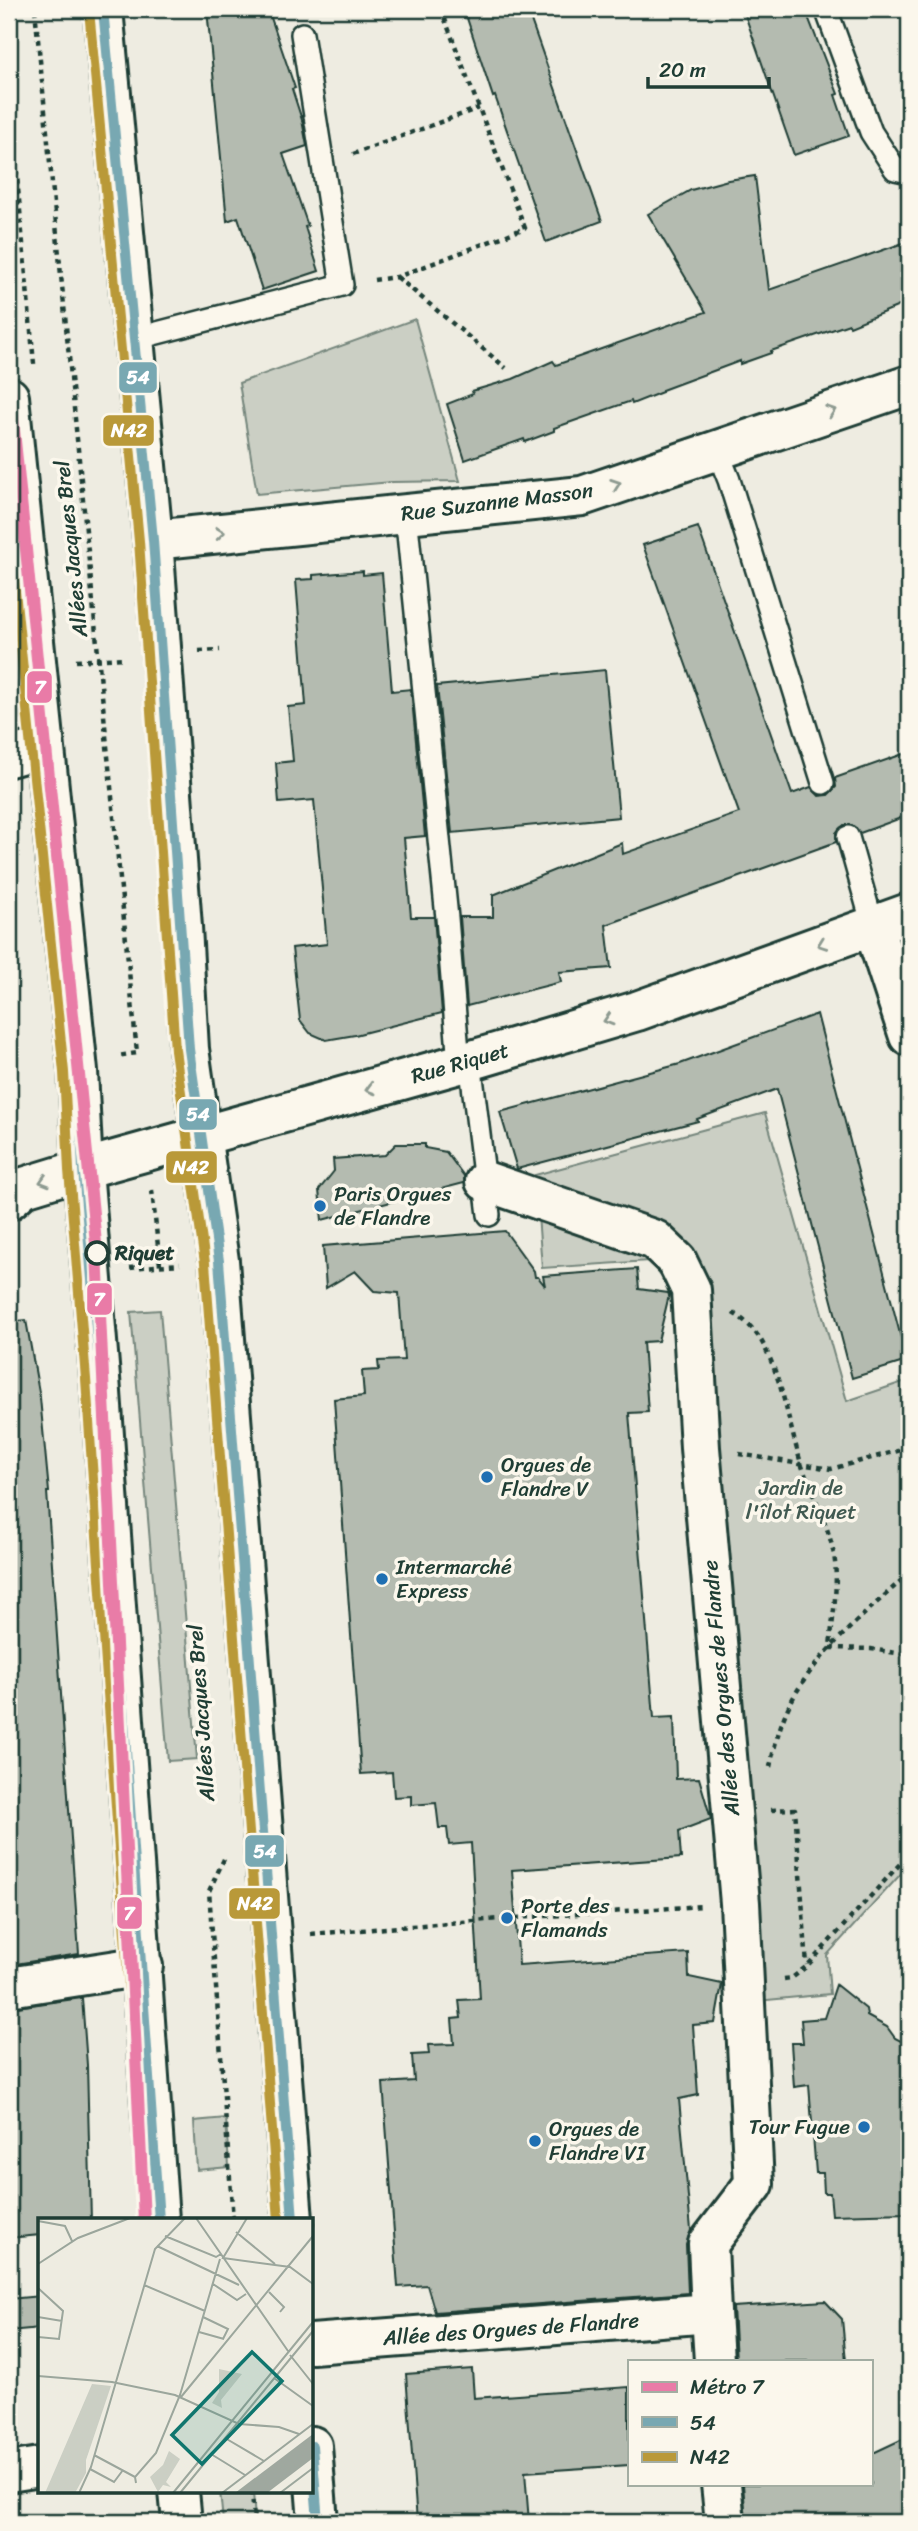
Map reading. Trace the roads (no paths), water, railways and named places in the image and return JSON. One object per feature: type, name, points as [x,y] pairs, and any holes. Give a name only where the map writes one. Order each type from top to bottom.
[{"type":"main road","points":[[103,9],[152,540],[189,1049],[219,1261],[293,2218]]},
{"type":"main road","name":"Rue Suzanne Masson","points":[[152,540],[582,496],[909,385]]},
{"type":"main road","points":[[9,397],[26,752],[78,1071],[159,2218]]},
{"type":"main road","name":"Rue Riquet","points":[[9,1200],[24,1187],[83,1168],[465,1062],[637,1011],[909,913]]},
{"type":"main road","points":[[873,926],[909,1036]]},
{"type":"main road","name":"Allée des Orgues de Flandre","points":[[487,1198],[655,1241],[677,1261],[691,1290],[701,1448],[740,1903],[754,2184],[708,2244],[714,2360]]},
{"type":"main road","points":[[9,1987],[143,1966]]},
{"type":"main road","name":"Allée des Orgues de Flandre","points":[[313,2344],[711,2314]]},
{"type":"main road","points":[[313,2459],[318,2522]]},
{"type":"main road","points":[[9,2472],[38,2467]]},
{"type":"main road","points":[[720,2486],[725,2522]]},
{"type":"main road","points":[[179,2492],[182,2522]]},
{"type":"lane","points":[[826,9],[871,132],[895,169],[909,172]]},
{"type":"lane","points":[[134,339],[342,285],[302,34]]},
{"type":"lane","points":[[717,450],[734,493],[823,783]]},
{"type":"lane","name":"Allée des Orgues de Flandre","points":[[406,514],[446,905],[465,1062],[487,1198]]},
{"type":"lane","points":[[848,837],[873,926]]},
{"type":"metro line","name":"7","points":[[9,381],[97,1253],[144,2218]]},
{"type":"place","name":"Paris Orgues de Flandre","points":[[320,1206]]},
{"type":"place","name":"Riquet","points":[[97,1253]]},
{"type":"place","name":"Orgues de Flandre V","points":[[487,1477]]},
{"type":"place","name":"Intermarché Express","points":[[382,1579]]},
{"type":"place","name":"Porte des Flamands","points":[[507,1918]]},
{"type":"place","name":"Tour Fugue","points":[[864,2127]]},
{"type":"place","name":"Orgues de Flandre VI","points":[[535,2141]]},
{"type":"park label","name":"Jardin de l'îlot Riquet","points":[[801,1500]]}]
